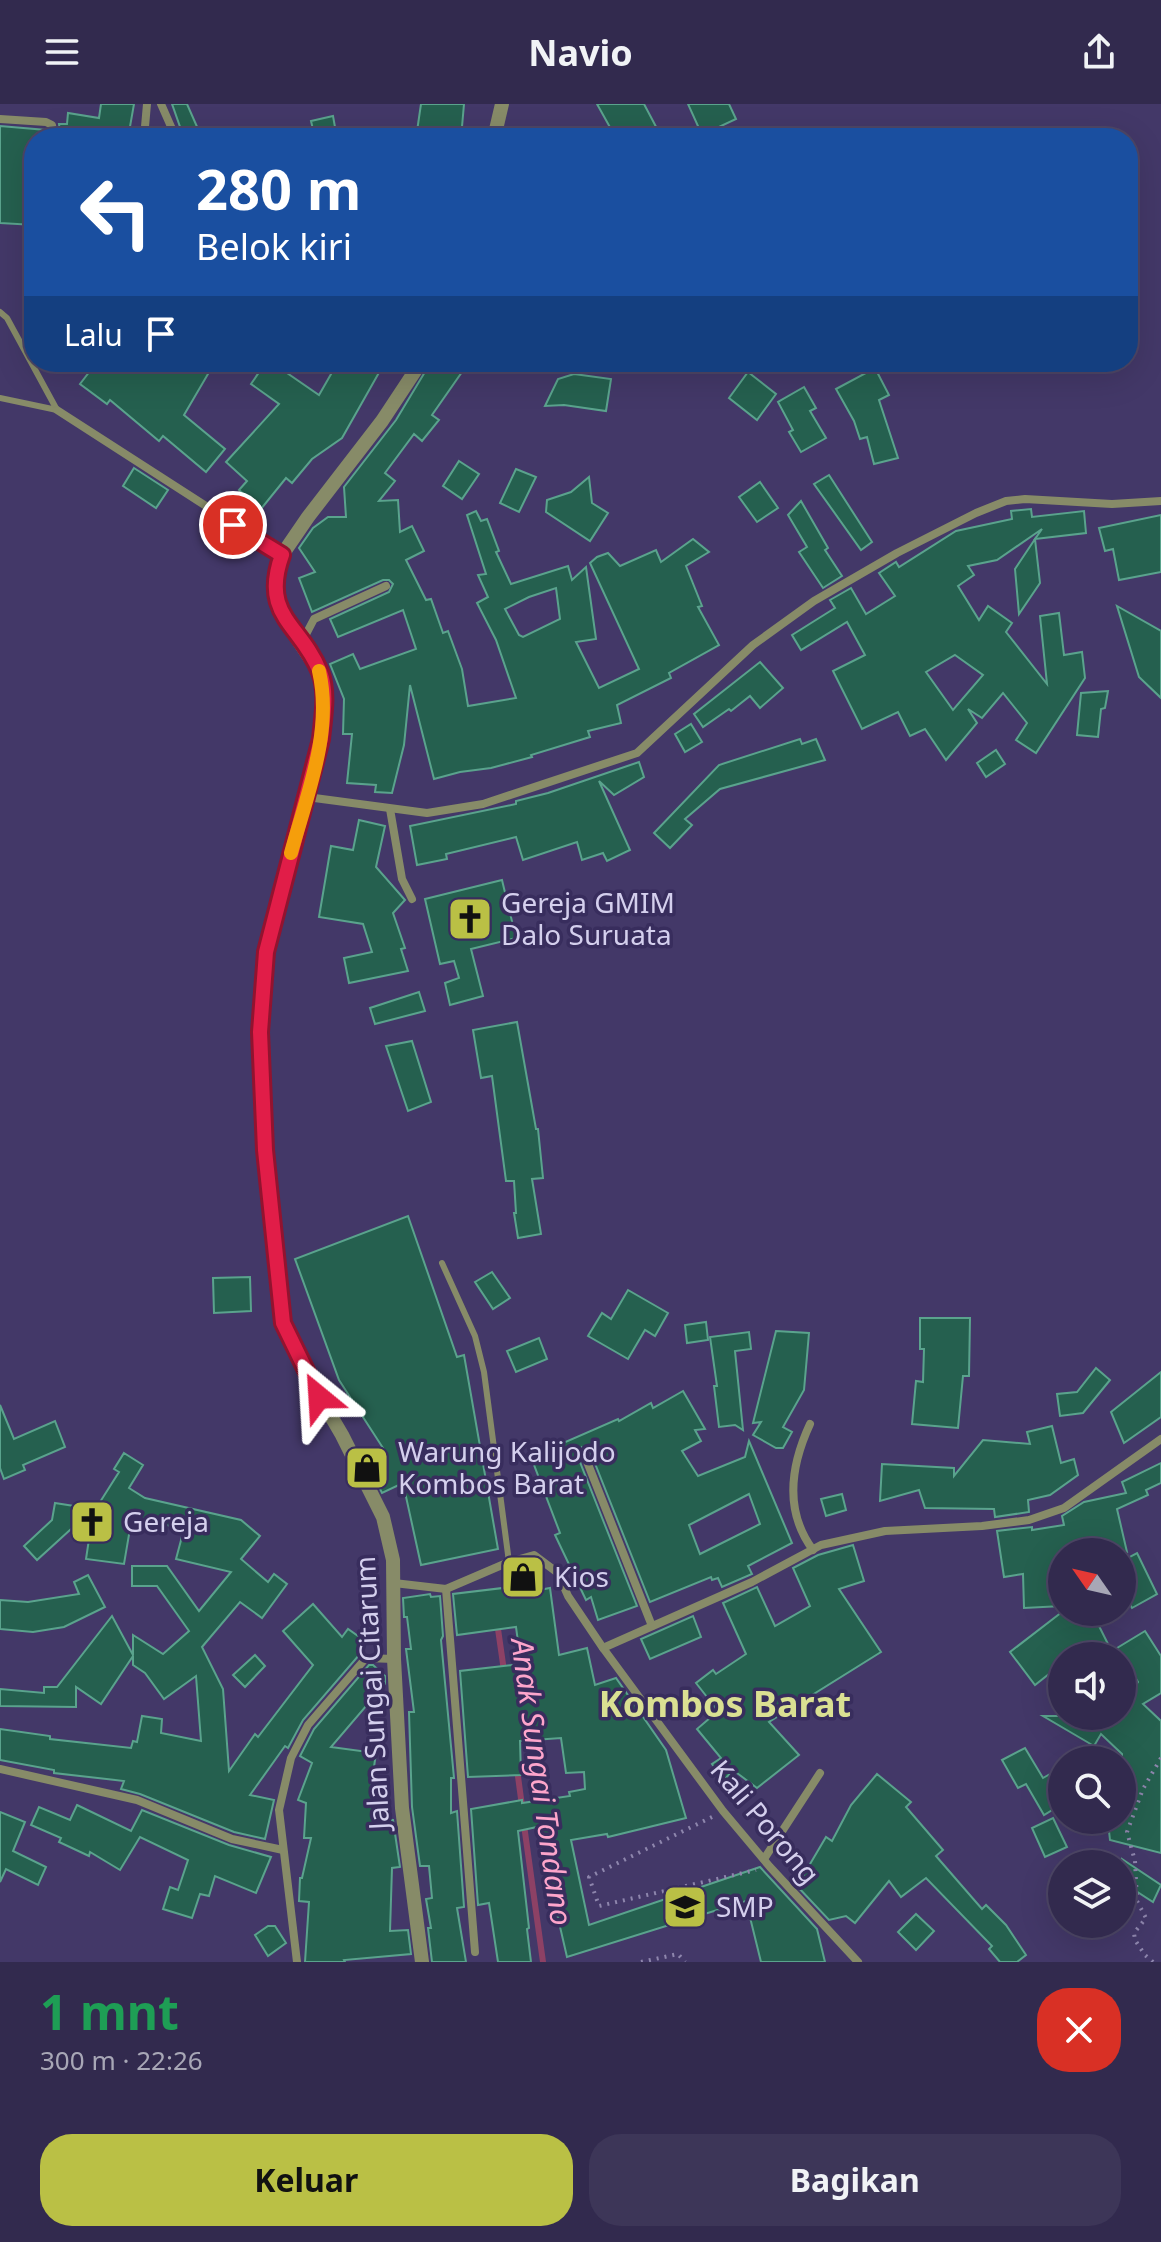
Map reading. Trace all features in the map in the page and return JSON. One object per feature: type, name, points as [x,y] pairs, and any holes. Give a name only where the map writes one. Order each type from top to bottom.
[{"type":"street","points":[[145,128],[147,104]]},
{"type":"street","points":[[161,104],[172,128]]},
{"type":"street","points":[[496,128],[502,104]]},
{"type":"street","points":[[0,119],[46,122],[52,128]]},
{"type":"street","points":[[57,410],[282,555],[382,421],[414,372]]},
{"type":"street","points":[[307,797],[427,813],[483,804],[637,753],[753,645],[814,601],[897,553],[976,513],[1006,501],[1025,499],[1097,503],[1161,501]]},
{"type":"street","name":"Jalan Sungai Citarum","points":[[282,555],[276,573],[276,600],[288,625],[320,673],[325,707],[321,739],[266,952],[260,1032],[265,1150],[283,1323],[308,1377],[383,1517],[393,1560],[394,1659],[402,1808],[422,1962]]},
{"type":"street","points":[[302,642],[314,619],[386,586]]},
{"type":"street","points":[[390,809],[402,879],[412,899]]},
{"type":"street","points":[[810,1424],[798,1451],[793,1499],[804,1538],[813,1550]]},
{"type":"street","points":[[603,1648],[752,1582],[821,1545],[885,1531],[982,1526],[1029,1520],[1064,1508],[1161,1439]]},
{"type":"street","points":[[584,1454],[652,1626]]},
{"type":"street","name":"Kali Porong","points":[[394,1583],[446,1589],[509,1562],[534,1555],[551,1566],[603,1648],[723,1811],[858,1962]]},
{"type":"street","points":[[446,1589],[475,1952]]},
{"type":"street","points":[[297,1962],[279,1810],[291,1758],[308,1725],[366,1658],[394,1659]]},
{"type":"street","points":[[0,1769],[137,1800],[232,1839],[283,1850]]},
{"type":"street","points":[[767,1863],[820,1773]]},
{"type":"lane","points":[[0,312],[7,318],[24,349]]},
{"type":"lane","points":[[36,372],[57,410]]},
{"type":"lane","points":[[0,398],[57,410]]},
{"type":"lane","points":[[442,1263],[475,1336],[484,1372],[509,1562]]},
{"type":"path","points":[[1153,1962],[1135,1940],[1134,1933],[1146,1918],[1137,1901],[1135,1861],[1127,1832],[1143,1789],[1161,1758]]},
{"type":"path","points":[[723,1811],[589,1877],[599,1906],[767,1863]]},
{"type":"path","points":[[641,1962],[678,1954],[685,1962]]},
{"type":"building","points":[[101,104],[134,104],[130,128],[60,128],[59,124],[67,124],[68,113],[99,118]]},
{"type":"building","points":[[172,104],[187,104],[198,128],[180,128]]},
{"type":"building","points":[[421,104],[464,104],[462,128],[417,128]]},
{"type":"building","points":[[597,104],[644,104],[657,128],[610,128]]},
{"type":"building","points":[[688,104],[729,104],[736,119],[717,128],[699,128]]},
{"type":"building","points":[[333,116],[335,128],[313,128],[311,121]]},
{"type":"building","points":[[0,126],[24,128],[24,224],[0,223]]},
{"type":"building","points":[[89,372],[209,372],[184,415],[225,449],[206,472],[163,436],[159,441],[110,400],[107,404],[80,384]]},
{"type":"building","points":[[259,372],[286,372],[319,395],[332,372],[379,372],[342,438],[312,459],[292,483],[286,478],[261,509],[239,490],[247,481],[226,462],[279,404],[251,384]]},
{"type":"building","points":[[425,372],[462,372],[432,415],[439,420],[422,441],[414,434],[385,473],[395,481],[379,501],[398,500],[400,532],[412,526],[424,551],[406,560],[426,600],[431,599],[443,633],[448,631],[462,669],[468,706],[516,698],[496,640],[477,603],[488,597],[478,575],[486,574],[467,515],[476,511],[481,521],[487,519],[499,551],[496,552],[511,584],[568,566],[572,580],[586,567],[596,639],[576,642],[599,688],[639,669],[590,563],[608,553],[620,566],[656,550],[661,562],[693,539],[709,552],[686,566],[702,606],[698,607],[719,645],[669,673],[671,678],[617,705],[621,723],[588,731],[590,737],[532,757],[434,779],[410,685],[404,745],[392,793],[375,792],[376,785],[347,783],[352,734],[343,734],[344,699],[330,664],[353,654],[360,669],[416,649],[403,610],[338,637],[330,619],[389,592],[393,584],[389,580],[312,612],[299,578],[315,572],[299,548],[313,528],[328,517],[346,517],[344,487],[396,420]],"holes":[[[556,588],[560,619],[523,637],[505,609]]]},
{"type":"building","points":[[748,372],[776,394],[757,420],[729,398]]},
{"type":"building","points":[[868,372],[877,372],[889,395],[879,400],[898,458],[874,464],[867,437],[860,439],[836,389]]},
{"type":"building","points":[[574,374],[611,379],[606,411],[564,405],[545,406],[558,379]]},
{"type":"building","points":[[804,387],[816,408],[810,411],[826,438],[801,452],[789,432],[793,430],[778,402]]},
{"type":"building","points":[[459,461],[479,474],[462,499],[443,486]]},
{"type":"building","points":[[134,468],[168,490],[156,508],[123,486]]},
{"type":"building","points":[[516,469],[536,477],[519,512],[500,503]]},
{"type":"building","points":[[829,475],[872,542],[861,550],[814,484]]},
{"type":"building","points":[[589,477],[592,503],[608,513],[590,541],[546,512],[547,500],[571,492]]},
{"type":"building","points":[[760,482],[778,508],[757,522],[739,497]]},
{"type":"building","points":[[801,501],[828,548],[825,550],[842,576],[823,588],[799,552],[807,547],[788,515]]},
{"type":"building","points":[[1031,509],[1032,517],[1084,511],[1086,533],[1035,539],[1042,529],[997,560],[968,566],[974,575],[958,586],[979,620],[988,606],[1012,623],[1006,632],[1047,684],[1040,616],[1059,613],[1064,655],[1082,652],[1085,678],[1036,753],[1016,740],[1027,723],[1003,693],[982,718],[968,709],[977,723],[946,760],[925,729],[910,736],[898,712],[862,729],[833,671],[865,655],[847,622],[801,650],[792,635],[835,608],[830,600],[851,588],[866,614],[895,596],[879,573],[896,562],[899,567],[956,531],[1012,519],[1011,511]],"holes":[[[955,655],[983,675],[953,710],[926,672]]]},
{"type":"building","points":[[1161,515],[1161,572],[1119,580],[1113,549],[1105,551],[1099,528]]},
{"type":"building","points":[[1035,539],[1040,583],[1019,614],[1015,569]]},
{"type":"building","points":[[1117,606],[1161,631],[1161,698],[1139,677]]},
{"type":"building","points":[[760,662],[783,688],[760,708],[750,696],[703,727],[694,714]]},
{"type":"building","points":[[1108,691],[1105,708],[1101,709],[1098,737],[1077,735],[1081,693]]},
{"type":"building","points":[[691,724],[702,742],[685,752],[675,734]]},
{"type":"building","points":[[800,739],[802,744],[816,739],[825,760],[720,789],[685,819],[692,825],[670,848],[654,833],[719,765]]},
{"type":"building","points":[[996,750],[1005,764],[986,777],[977,763]]},
{"type":"building","points":[[639,762],[644,777],[614,795],[599,781],[630,850],[607,861],[603,853],[582,860],[577,842],[523,860],[516,837],[446,854],[447,859],[417,865],[410,826],[516,804],[516,801]]},
{"type":"building","points":[[359,820],[385,826],[376,867],[405,900],[393,913],[405,948],[401,949],[408,971],[349,983],[344,958],[372,952],[363,924],[319,917],[331,846],[353,850]]},
{"type":"building","name":"Gereja GMIM Dalo Suruata","points":[[502,880],[516,938],[471,949],[483,996],[450,1005],[445,983],[459,978],[454,961],[440,964],[425,899]]},
{"type":"building","points":[[419,992],[425,1011],[375,1024],[370,1008]]},
{"type":"building","points":[[517,1022],[538,1129],[543,1178],[532,1179],[541,1234],[518,1238],[514,1181],[506,1181],[492,1076],[481,1078],[473,1030]]},
{"type":"building","points":[[412,1041],[431,1102],[408,1111],[386,1046]]},
{"type":"building","points":[[408,1216],[457,1357],[464,1355],[498,1549],[421,1565],[403,1483],[382,1493],[364,1457],[383,1448],[339,1380],[295,1259]]},
{"type":"building","points":[[492,1272],[510,1298],[493,1309],[475,1282]]},
{"type":"building","points":[[250,1277],[251,1311],[214,1313],[213,1278]]},
{"type":"building","points":[[628,1290],[668,1313],[655,1336],[645,1330],[628,1359],[588,1336],[602,1313],[611,1319]]},
{"type":"building","points":[[920,1318],[970,1318],[969,1376],[963,1376],[958,1428],[912,1424],[916,1381],[923,1382],[924,1349],[920,1349]]},
{"type":"building","points":[[706,1322],[708,1340],[687,1343],[685,1325]]},
{"type":"building","points":[[776,1331],[809,1333],[804,1390],[783,1427],[792,1432],[783,1448],[776,1448],[753,1435],[761,1422],[753,1423]]},
{"type":"building","points":[[749,1332],[751,1349],[735,1351],[743,1430],[735,1425],[719,1427],[710,1337]]},
{"type":"building","points":[[539,1338],[547,1359],[516,1372],[507,1351]]},
{"type":"building","points":[[1096,1368],[1110,1380],[1083,1413],[1060,1416],[1057,1394],[1077,1392]]},
{"type":"building","points":[[1161,1372],[1161,1417],[1124,1443],[1111,1412]]},
{"type":"building","points":[[683,1391],[705,1429],[695,1430],[701,1441],[682,1451],[698,1476],[745,1457],[749,1441],[792,1543],[748,1566],[752,1574],[722,1587],[718,1578],[712,1580],[711,1577],[650,1602],[590,1451],[582,1447],[578,1450],[578,1457],[637,1606],[598,1620],[591,1597],[586,1600],[555,1535],[560,1533],[531,1457],[619,1421],[651,1403],[653,1408]],"holes":[[[749,1494],[760,1524],[700,1554],[689,1525]]]},
{"type":"building","points":[[0,1405],[14,1439],[55,1421],[65,1447],[23,1465],[25,1470],[4,1479],[0,1468]]},
{"type":"building","points":[[1052,1426],[1061,1463],[1074,1459],[1078,1475],[1050,1495],[1028,1500],[1029,1512],[995,1517],[994,1509],[925,1508],[919,1490],[880,1501],[882,1464],[954,1468],[954,1476],[983,1440],[1030,1444],[1027,1432]]},
{"type":"building","points":[[124,1453],[143,1465],[129,1488],[145,1498],[241,1520],[260,1536],[241,1559],[268,1582],[274,1574],[287,1584],[262,1618],[240,1602],[202,1647],[223,1689],[229,1771],[255,1734],[258,1737],[313,1665],[283,1631],[313,1604],[342,1637],[348,1629],[365,1641],[358,1652],[360,1654],[303,1720],[288,1748],[285,1746],[250,1795],[274,1800],[265,1839],[234,1832],[121,1789],[124,1781],[54,1773],[54,1770],[0,1760],[0,1729],[50,1736],[50,1739],[131,1748],[133,1741],[137,1742],[142,1716],[162,1719],[161,1733],[201,1741],[196,1676],[164,1699],[145,1673],[133,1665],[133,1656],[101,1704],[76,1687],[76,1707],[0,1706],[0,1689],[44,1693],[44,1687],[57,1687],[112,1616],[133,1655],[133,1635],[163,1654],[189,1631],[157,1586],[132,1586],[132,1566],[167,1566],[199,1611],[231,1572],[176,1559],[184,1529],[132,1517],[124,1564],[86,1559],[93,1513],[119,1472],[114,1469]]},
{"type":"building","points":[[1161,1463],[1161,1483],[1146,1490],[1148,1495],[1117,1509],[1124,1538],[1048,1538],[1048,1607],[1024,1608],[1023,1574],[1004,1577],[997,1531],[1064,1525],[1062,1516],[1084,1502],[1126,1493],[1122,1482]]},
{"type":"building","points":[[842,1494],[846,1510],[826,1516],[821,1499]]},
{"type":"building","points":[[55,1503],[93,1509],[37,1560],[24,1546],[52,1520]]},
{"type":"building","points":[[853,1545],[864,1581],[839,1589],[881,1652],[769,1722],[799,1755],[757,1788],[733,1770],[724,1780],[712,1764],[721,1758],[697,1729],[718,1711],[696,1683],[713,1670],[716,1674],[746,1654],[723,1603],[757,1587],[775,1626],[810,1606],[793,1568],[818,1555]]},
{"type":"building","points":[[1136,1554],[1157,1594],[1136,1606]]},
{"type":"building","points":[[534,1565],[539,1590],[550,1588],[559,1655],[587,1648],[595,1685],[616,1678],[666,1750],[686,1818],[608,1837],[607,1834],[571,1840],[589,1925],[760,1867],[817,1929],[825,1962],[761,1962],[746,1901],[567,1957],[537,1827],[518,1831],[531,1962],[498,1962],[489,1903],[478,1905],[471,1809],[570,1796],[569,1792],[585,1789],[584,1772],[566,1773],[561,1738],[520,1741],[521,1775],[468,1777],[460,1671],[521,1664],[516,1627],[457,1635],[453,1594],[511,1587],[508,1571]]},
{"type":"building","points":[[88,1575],[105,1607],[64,1627],[33,1632],[0,1629],[0,1600],[28,1602],[79,1594],[74,1582]]},
{"type":"building","points":[[430,1594],[431,1597],[440,1596],[454,1778],[451,1778],[451,1813],[457,1811],[464,1907],[457,1908],[466,1962],[432,1962],[426,1899],[432,1898],[429,1866],[420,1866],[412,1807],[409,1712],[414,1712],[406,1649],[411,1649],[403,1598]]},
{"type":"building","points":[[693,1616],[701,1637],[650,1659],[641,1639]]},
{"type":"building","points":[[1048,1623],[1048,1626],[1099,1626],[1107,1642],[1048,1642],[1048,1675],[1035,1685],[1010,1652]]},
{"type":"building","points":[[1145,1631],[1161,1656],[1161,1693],[1143,1704],[1161,1721],[1161,1853],[1110,1840],[1109,1834],[1136,1834],[1136,1746],[1114,1746],[1101,1734],[1094,1746],[1067,1730],[1136,1730],[1136,1642],[1127,1642]]},
{"type":"building","points":[[255,1655],[265,1666],[245,1687],[233,1675]]},
{"type":"building","points":[[369,1665],[385,1676],[385,1684],[331,1747],[376,1753],[371,1788],[378,1790],[373,1819],[393,1820],[400,1867],[392,1868],[390,1931],[408,1930],[411,1954],[345,1962],[305,1962],[309,1902],[299,1901],[300,1878],[311,1838],[304,1838],[306,1803],[298,1800],[312,1763],[300,1756],[314,1729]]},
{"type":"building","points":[[1025,1748],[1043,1778],[1048,1775],[1048,1813],[1044,1815],[1026,1784],[1018,1788],[1002,1760]]},
{"type":"building","points":[[877,1774],[911,1802],[906,1807],[943,1850],[936,1856],[982,1909],[986,1905],[1006,1925],[1026,1955],[1017,1962],[1000,1962],[989,1949],[992,1946],[926,1878],[901,1897],[889,1881],[855,1923],[846,1916],[829,1920],[797,1886],[826,1837],[832,1841],[851,1805]]},
{"type":"building","points":[[77,1805],[131,1831],[142,1810],[229,1845],[271,1857],[256,1893],[215,1876],[209,1896],[200,1894],[192,1918],[163,1909],[170,1887],[178,1890],[188,1860],[140,1837],[120,1870],[90,1852],[89,1856],[59,1842],[61,1838],[31,1825],[39,1807],[70,1820]]},
{"type":"building","points":[[0,1812],[25,1822],[13,1851],[46,1867],[38,1885],[6,1869],[0,1882]]},
{"type":"building","points":[[1048,1820],[1048,1834],[1061,1834],[1067,1847],[1048,1850],[1045,1857],[1032,1828]]},
{"type":"building","points":[[1136,1868],[1161,1885],[1153,1902],[1136,1891]]},
{"type":"building","points":[[916,1914],[934,1931],[916,1950],[898,1932]]},
{"type":"building","points":[[268,1926],[275,1926],[286,1943],[268,1956],[255,1935]]},
{"type":"waterway","name":"Anak Sungai Tondano","points":[[497,1622],[504,1671]]},
{"type":"waterway","name":"Anak Sungai Tondano","points":[[517,1769],[522,1806]]},
{"type":"waterway","name":"Anak Sungai Tondano","points":[[524,1825],[543,1962]]},
{"type":"slow traffic","points":[[291,853],[321,739],[325,707],[319,671]]},
{"type":"place","name":"Gereja GMIM Dalo Suruata","points":[[470,919]]},
{"type":"place","name":"Warung Kalijodo Kombos Barat","points":[[367,1468]]},
{"type":"place","name":"Gereja","points":[[92,1522]]},
{"type":"place","name":"Kios","points":[[523,1577]]},
{"type":"place","name":"SMP","points":[[685,1907]]},
{"type":"district","name":"Kombos Barat","points":[[725,1704]]},
{"type":"route","points":[[233,525],[282,555],[276,573],[276,600],[288,625],[320,673],[325,707],[321,739],[266,952],[260,1032],[265,1150],[283,1323],[319,1397]]}]
